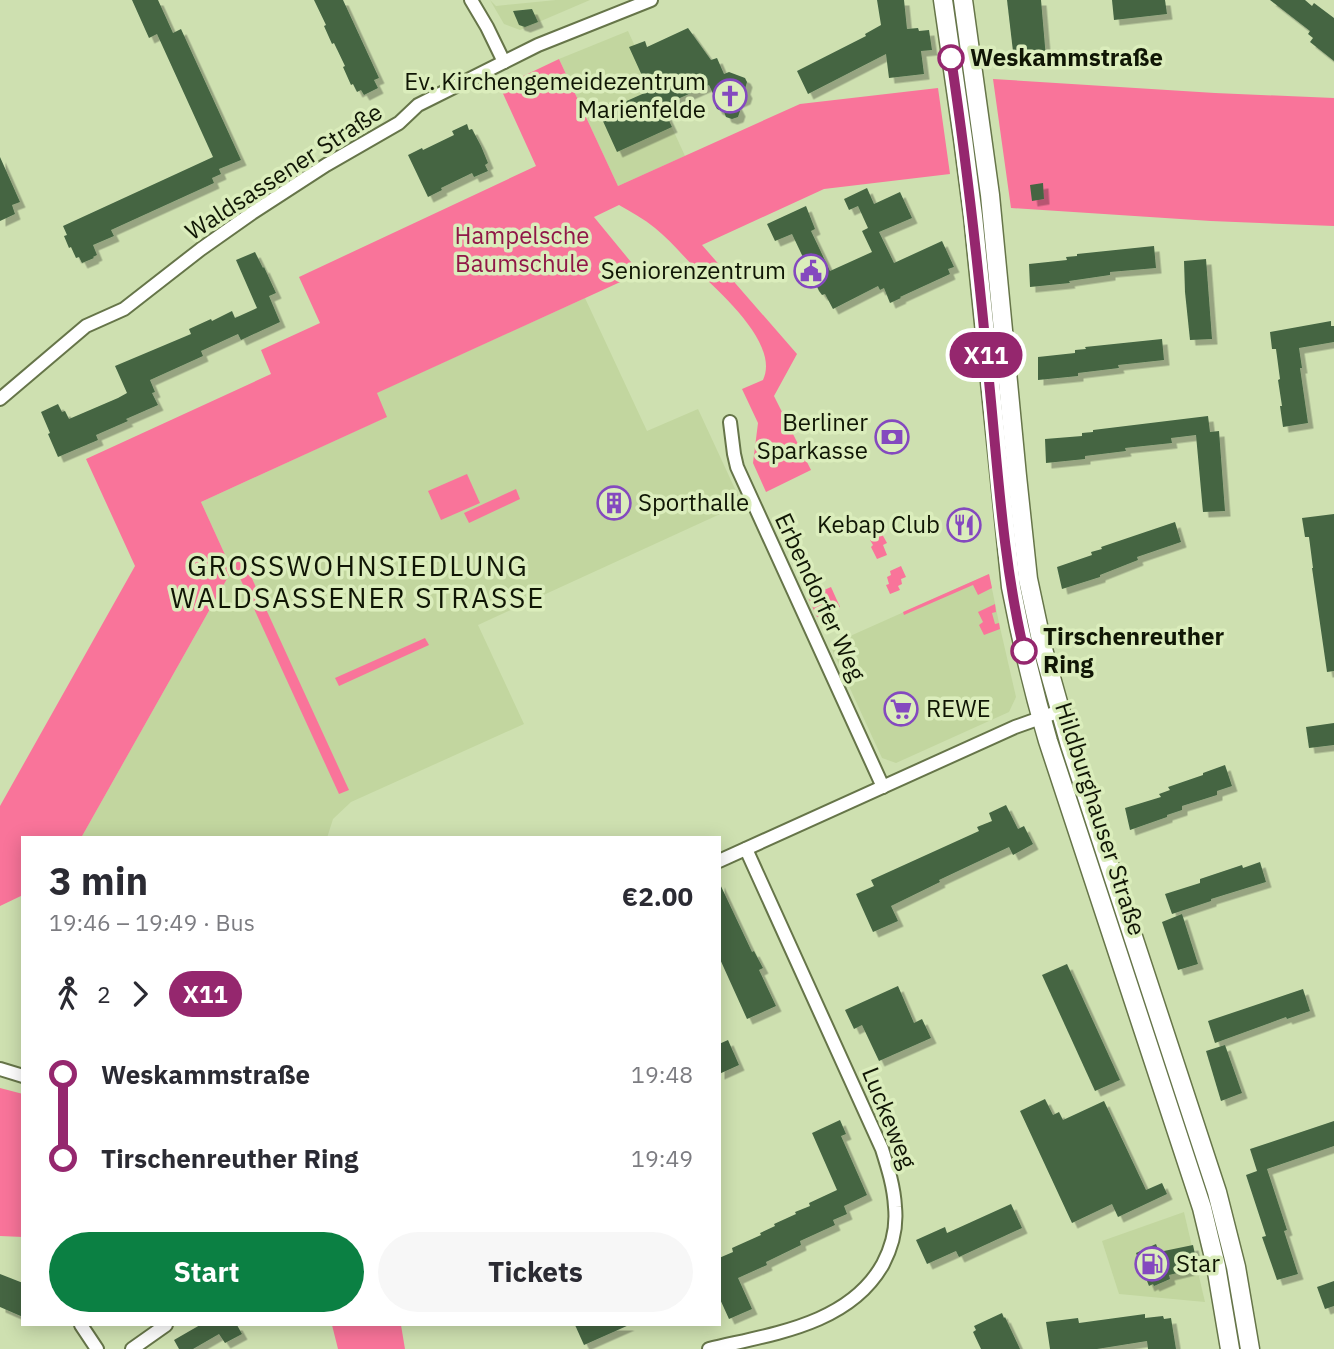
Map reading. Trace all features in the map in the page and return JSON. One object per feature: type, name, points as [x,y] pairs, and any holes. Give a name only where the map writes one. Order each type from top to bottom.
[{"type":"main road","name":"Hildburghauser Straße","points":[[943,0],[973,216],[1011,587],[1024,653],[1041,717],[1202,1208],[1216,1266],[1230,1349]]},
{"type":"main road","name":"Hildburghauser Straße","points":[[963,0],[990,195],[1028,579],[1060,711],[1217,1192],[1236,1267],[1250,1349]]},
{"type":"street","points":[[471,0],[504,62]]},
{"type":"street","name":"Waldsassener Straße","points":[[0,399],[86,326],[124,309],[252,213],[399,122],[418,105],[578,28],[651,0]]},
{"type":"street","name":"Erbendorfer Weg","points":[[730,422],[737,467],[883,787]]},
{"type":"street","points":[[721,860],[1015,727],[1060,711]]},
{"type":"street","name":"Luckeweg","points":[[709,1349],[786,1330],[839,1309],[859,1295],[875,1278],[887,1256],[895,1231],[893,1185],[882,1149],[746,849]]},
{"type":"street","points":[[0,1069],[21,1075]]},
{"type":"street","points":[[82,1326],[97,1349]]},
{"type":"street","points":[[132,1349],[165,1326]]},
{"type":"shaded area","points":[[490,0],[496,6],[556,0],[590,0],[520,30],[504,24]]},
{"type":"shaded area","points":[[628,31],[685,156],[618,186],[559,59]]},
{"type":"shaded area","points":[[585,298],[647,431],[698,409],[742,504],[478,625],[524,724],[351,802],[333,819],[328,836],[82,836],[232,570],[201,502],[386,417],[376,393]]},
{"type":"shaded area","points":[[989,574],[1016,697],[1009,712],[896,763],[882,758],[830,645]]},
{"type":"shaded area","points":[[1184,1212],[1205,1302],[1119,1294],[1102,1241]]},
{"type":"green space","name":"Hampelsche Baumschule","points":[[559,59],[618,186],[800,104],[938,88],[950,174],[824,189],[702,245],[797,354],[774,396],[811,470],[766,492],[753,463],[758,423],[742,389],[763,380],[766,366],[756,335],[732,305],[651,225],[619,205],[594,217],[640,273],[377,393],[387,417],[201,502],[232,570],[82,836],[21,836],[21,896],[0,906],[0,806],[135,566],[86,459],[271,374],[261,350],[320,323],[299,277],[536,166],[500,87]]},
{"type":"green space","points":[[993,79],[1334,98],[1334,226],[1011,208]]},
{"type":"green space","points":[[467,474],[480,503],[441,520],[428,491]]},
{"type":"green space","points":[[516,489],[520,499],[469,523],[464,513]]},
{"type":"green space","points":[[882,534],[887,543],[883,545],[887,555],[877,559],[870,540]]},
{"type":"green space","points":[[803,553],[814,577],[803,582],[792,558]]},
{"type":"green space","points":[[243,559],[349,790],[339,794],[233,563]]},
{"type":"green space","points":[[901,566],[906,577],[901,579],[902,584],[898,586],[900,590],[890,594],[886,585],[889,584],[887,577],[891,575],[890,571]]},
{"type":"green space","points":[[989,574],[992,588],[978,595],[973,585],[904,615],[903,612]]},
{"type":"green space","points":[[831,587],[840,607],[817,617],[808,597]]},
{"type":"green space","points":[[995,604],[996,612],[992,613],[995,624],[999,623],[1000,629],[984,635],[979,625],[983,622],[978,612]]},
{"type":"green space","points":[[425,638],[429,645],[339,686],[335,678]]},
{"type":"green space","points":[[1075,784],[1151,1012],[1147,1013],[1071,786]]},
{"type":"green space","points":[[1160,1040],[1211,1192],[1232,1282],[1228,1283],[1204,1186],[1156,1041]]},
{"type":"green space","points":[[0,1088],[21,1093],[21,1237],[0,1236]]},
{"type":"green space","points":[[332,1326],[401,1326],[405,1349],[338,1349]]},
{"type":"building","points":[[132,0],[158,0],[173,33],[181,29],[241,160],[219,169],[221,174],[212,178],[214,183],[111,230],[114,236],[93,245],[97,255],[82,263],[79,257],[76,258],[71,247],[69,248],[63,226],[213,157],[157,34],[149,38]]},
{"type":"building","points":[[314,0],[343,0],[379,78],[374,80],[378,88],[364,95],[361,90],[357,92],[353,84],[351,85]]},
{"type":"building","points":[[877,0],[904,0],[907,29],[929,30],[932,50],[921,51],[924,74],[889,78],[886,54],[808,94],[797,71],[866,36],[865,34],[881,25]]},
{"type":"building","points":[[1007,0],[1041,0],[1046,58],[1014,60]]},
{"type":"building","points":[[1112,0],[1165,0],[1167,14],[1114,20]]},
{"type":"building","points":[[1270,0],[1305,0],[1312,6],[1314,3],[1334,18],[1334,61],[1310,42],[1313,38],[1308,34],[1310,31]]},
{"type":"building","points":[[532,9],[538,22],[525,27],[519,25],[513,11]]},
{"type":"building","points":[[688,28],[711,60],[717,58],[724,74],[729,72],[745,78],[747,93],[745,99],[736,103],[740,111],[738,117],[726,117],[724,112],[717,109],[709,85],[662,106],[672,127],[617,152],[597,108],[609,103],[611,108],[649,91],[629,47],[645,41],[647,47]]},
{"type":"building","points":[[467,124],[481,146],[488,163],[485,165],[488,171],[474,177],[472,173],[428,197],[408,155],[454,135],[452,131]]},
{"type":"building","points":[[0,157],[20,202],[12,205],[15,214],[0,221]]},
{"type":"building","points":[[1043,183],[1044,199],[1032,201],[1030,185]]},
{"type":"building","points":[[867,188],[874,204],[900,192],[912,218],[879,232],[894,263],[942,241],[954,267],[948,269],[950,274],[890,303],[884,288],[880,290],[878,286],[833,309],[825,294],[822,295],[819,291],[792,234],[775,241],[767,224],[806,206],[815,229],[811,231],[830,271],[872,252],[862,231],[868,228],[858,206],[849,210],[844,199]]},
{"type":"building","points":[[1154,246],[1156,268],[1110,272],[1110,275],[1069,281],[1070,283],[1030,287],[1029,264],[1067,260],[1066,257],[1077,254]]},
{"type":"building","points":[[255,252],[276,293],[269,296],[280,322],[241,340],[238,334],[201,351],[203,356],[150,380],[158,405],[96,435],[98,440],[58,457],[41,412],[58,404],[69,419],[118,398],[127,393],[115,366],[191,334],[189,329],[211,319],[212,321],[232,311],[235,318],[257,308],[236,260]]},
{"type":"building","points":[[1206,259],[1212,339],[1190,340],[1184,261]]},
{"type":"building","points":[[1331,321],[1331,326],[1334,326],[1334,342],[1299,348],[1308,423],[1283,427],[1276,349],[1272,349],[1270,332]]},
{"type":"building","points":[[1162,339],[1164,360],[1118,365],[1119,368],[1078,373],[1078,376],[1038,380],[1038,357],[1075,353],[1075,350],[1086,349],[1085,347]]},
{"type":"building","points":[[1208,416],[1210,432],[1219,431],[1225,511],[1203,512],[1196,435],[1171,438],[1172,443],[1125,448],[1126,451],[1085,456],[1085,459],[1046,463],[1045,439],[1082,436],[1082,433],[1093,430]]},
{"type":"building","points":[[1334,514],[1334,671],[1327,672],[1309,537],[1305,537],[1302,518]]},
{"type":"building","points":[[1175,522],[1181,542],[1137,557],[1138,560],[1100,577],[1062,589],[1057,567],[1092,555],[1091,552],[1102,549],[1101,547]]},
{"type":"building","points":[[1334,723],[1334,745],[1309,748],[1306,727]]},
{"type":"building","points":[[1225,765],[1232,786],[1217,791],[1217,795],[1182,806],[1182,810],[1167,817],[1130,830],[1125,808],[1161,797],[1159,794],[1170,790],[1168,787]]},
{"type":"building","points":[[1006,805],[1018,829],[1024,826],[1033,844],[1013,855],[1009,847],[891,906],[898,921],[873,932],[856,894],[874,886],[871,880],[979,831],[977,827],[992,821],[989,813]]},
{"type":"building","points":[[1260,862],[1266,882],[1172,914],[1165,894],[1200,883],[1200,879]]},
{"type":"building","points":[[721,886],[752,952],[754,951],[763,968],[759,970],[776,1006],[747,1019],[721,961]]},
{"type":"building","points":[[1182,914],[1198,964],[1178,970],[1162,922]]},
{"type":"building","points":[[1067,964],[1120,1080],[1095,1091],[1042,975]]},
{"type":"building","points":[[898,986],[914,1023],[922,1019],[931,1038],[879,1061],[862,1025],[854,1029],[845,1010]]},
{"type":"building","points":[[1303,989],[1310,1011],[1215,1043],[1208,1021]]},
{"type":"building","points":[[728,1040],[739,1065],[721,1073],[721,1043]]},
{"type":"building","points":[[1225,1045],[1242,1093],[1221,1101],[1206,1051]]},
{"type":"building","points":[[1045,1099],[1053,1115],[1059,1112],[1063,1120],[1104,1101],[1146,1190],[1162,1183],[1167,1194],[1118,1217],[1112,1204],[1072,1223],[1020,1111]]},
{"type":"building","points":[[840,1120],[846,1134],[841,1136],[867,1195],[844,1206],[847,1214],[833,1220],[835,1225],[800,1241],[801,1245],[738,1278],[752,1309],[729,1319],[721,1301],[721,1257],[733,1252],[732,1248],[761,1235],[760,1233],[775,1226],[774,1224],[810,1206],[809,1203],[837,1190],[812,1133]]},
{"type":"building","points":[[1334,1121],[1334,1146],[1267,1169],[1298,1274],[1277,1280],[1262,1237],[1266,1236],[1246,1175],[1257,1171],[1250,1149]]},
{"type":"building","points":[[1011,1204],[1022,1228],[959,1257],[956,1251],[927,1264],[916,1240],[945,1227],[947,1233]]},
{"type":"building","points":[[1156,1244],[1159,1252],[1193,1245],[1198,1268],[1169,1275],[1170,1279],[1149,1286],[1136,1253]]},
{"type":"building","points":[[0,1274],[21,1282],[21,1316],[0,1307]]},
{"type":"building","points":[[1334,1281],[1334,1306],[1325,1309],[1317,1287]]},
{"type":"building","points":[[1002,1313],[1020,1349],[981,1349],[973,1332],[976,1330],[974,1326]]},
{"type":"building","points":[[1145,1314],[1145,1318],[1171,1318],[1176,1349],[1148,1349],[1147,1341],[1097,1349],[1050,1349],[1046,1322],[1078,1318],[1079,1323]]},
{"type":"building","points":[[198,1326],[238,1326],[242,1334],[225,1343],[219,1334],[193,1349],[179,1349],[174,1340]]},
{"type":"building","points":[[575,1326],[627,1326],[584,1345]]},
{"type":"bus line","name":"X11","points":[[951,58],[973,216],[1011,587],[1024,651]]},
{"type":"place","name":"Weskammstraße","points":[[951,58]]},
{"type":"place","name":"Ev. Kirchengemeidezentrum Marienfelde","points":[[730,96]]},
{"type":"place","name":"Seniorenzentrum","points":[[811,271]]},
{"type":"place","name":"Berliner Sparkasse","points":[[892,437]]},
{"type":"place","name":"Sporthalle","points":[[614,503]]},
{"type":"place","name":"Kebap Club","points":[[964,525]]},
{"type":"place","name":"Tirschenreuther Ring","points":[[1024,651]]},
{"type":"place","name":"REWE","points":[[901,709]]},
{"type":"place","name":"Star","points":[[1152,1264]]},
{"type":"district","name":"GROSSWOHNSIEDLUNG WALDSASSENER STRASSE","points":[[358,582]]}]
